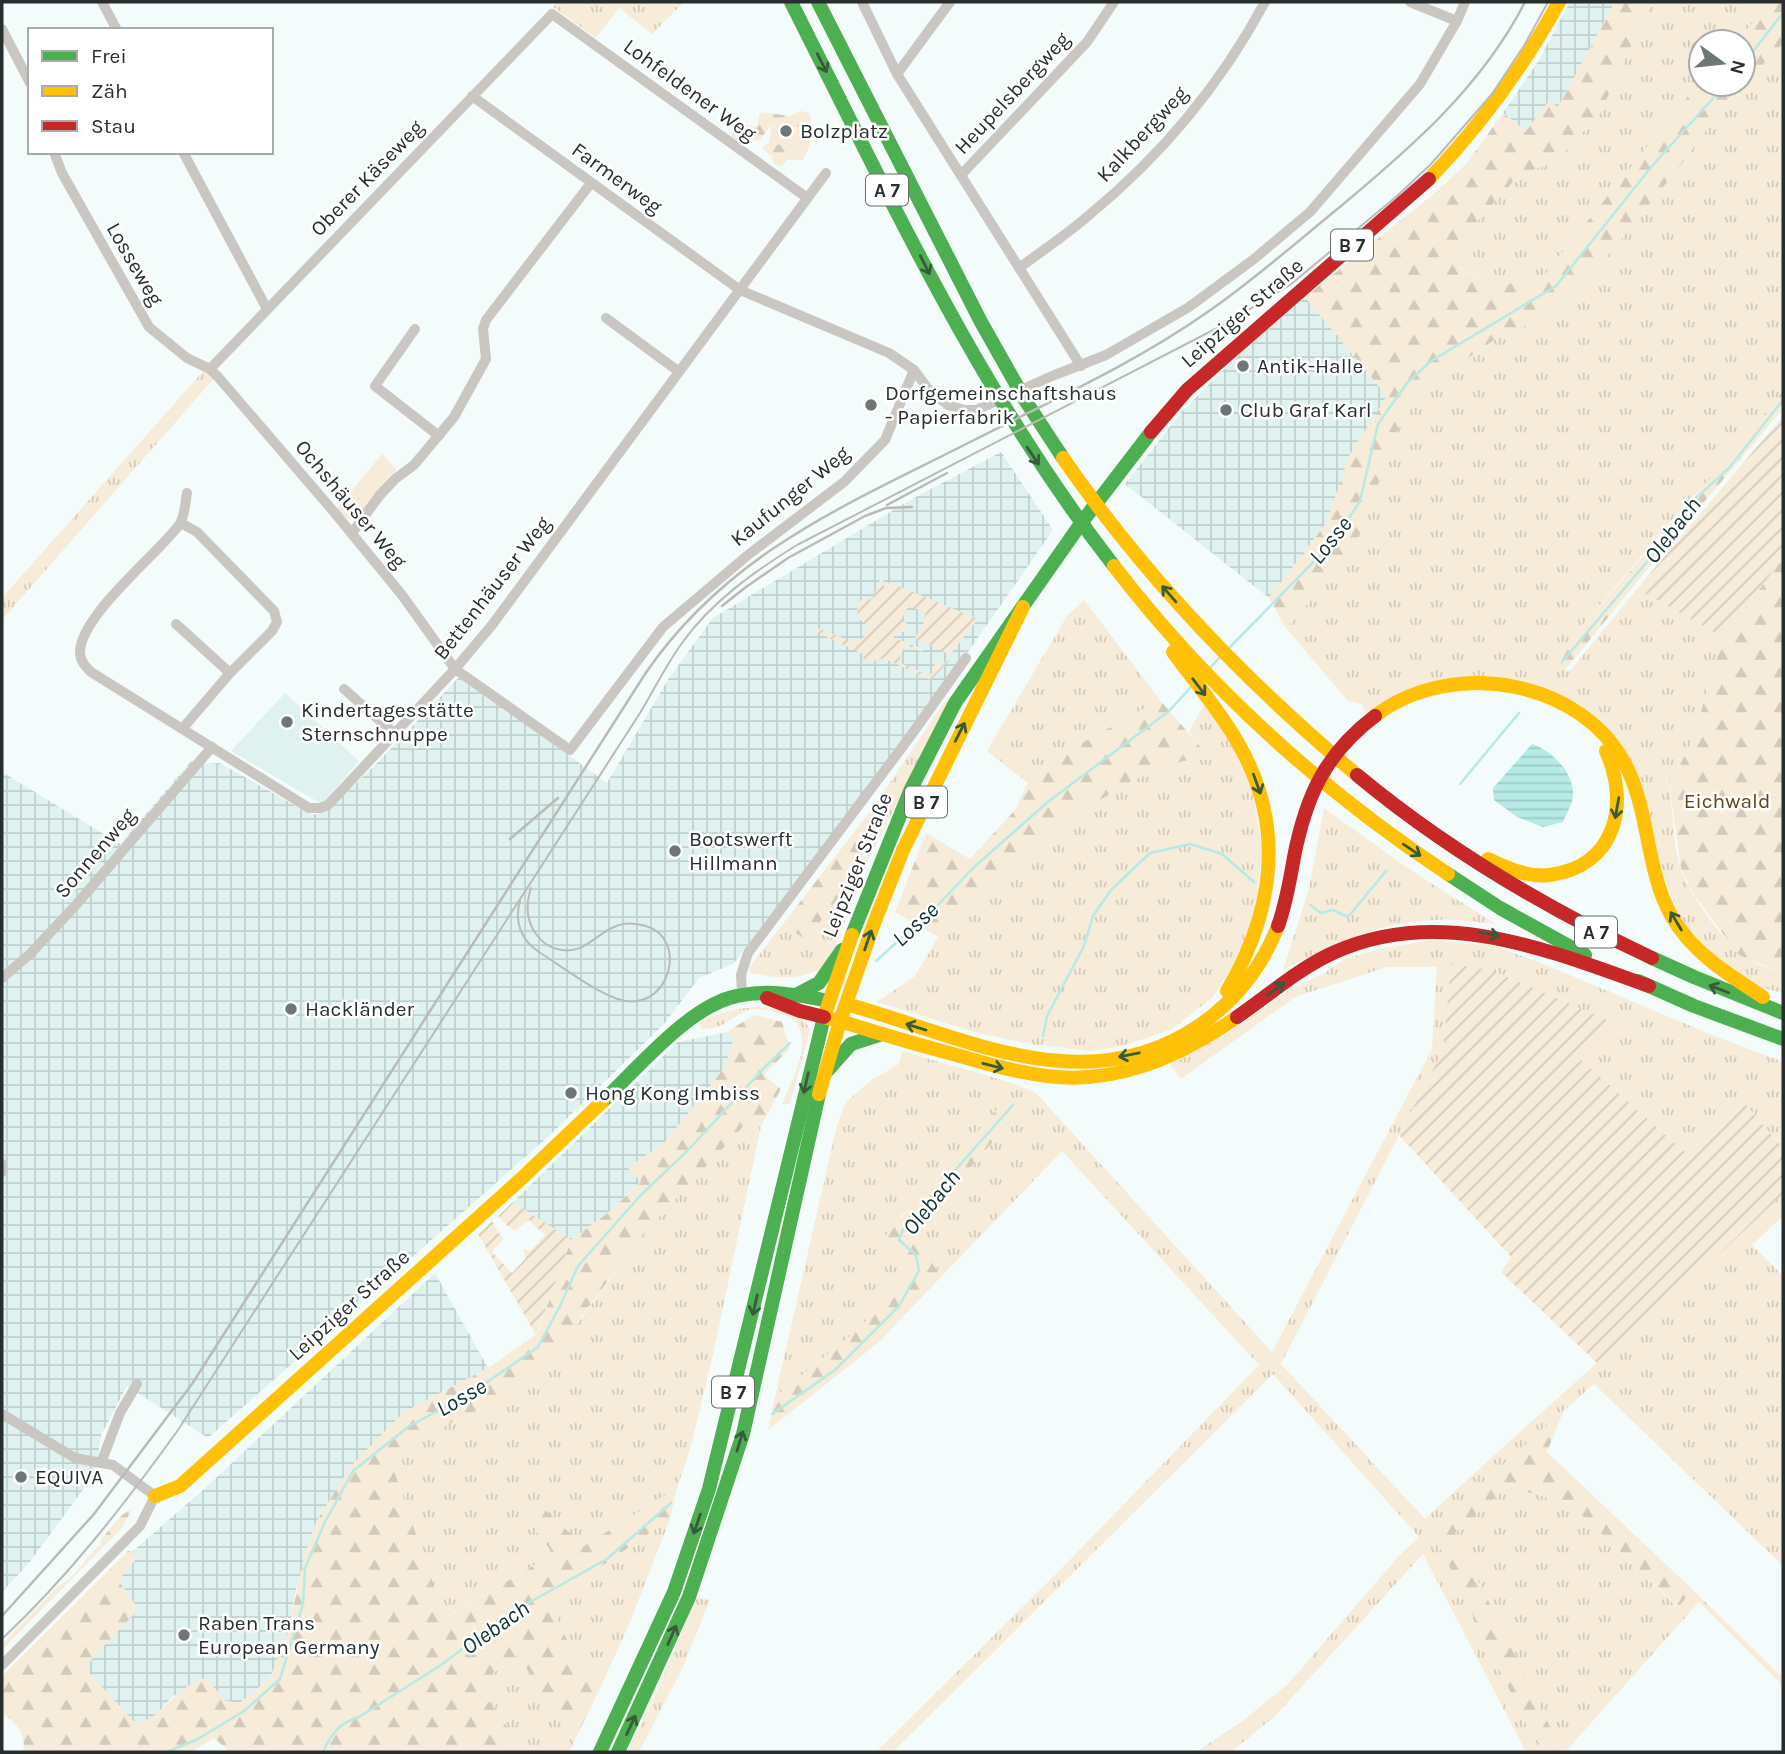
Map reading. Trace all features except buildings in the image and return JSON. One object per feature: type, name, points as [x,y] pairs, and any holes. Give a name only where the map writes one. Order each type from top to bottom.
[{"type":"main road","name":"A 7","points":[[791,2],[955,325],[985,377],[1058,492],[1117,572],[1159,622],[1175,647],[1297,760],[1409,849],[1506,911],[1577,951],[1649,986],[1783,1039]]},
{"type":"main road","name":"A 7","points":[[818,2],[976,313],[1041,426],[1136,556],[1203,632],[1256,687],[1310,737],[1371,787],[1422,825],[1519,889],[1625,947],[1705,983],[1783,1012]]},
{"type":"main road","name":"Leipziger Straße","points":[[759,995],[824,1017],[885,844],[947,716],[983,659],[1023,607],[1062,549],[1154,425],[1186,390],[1423,185],[1452,155],[1480,124],[1527,59],[1559,2]]},
{"type":"main road","name":"Leipziger Straße","points":[[846,1004],[903,850],[1023,607]]},
{"type":"main road","points":[[1175,647],[1246,757],[1262,798],[1269,837],[1269,873],[1258,931],[1245,962],[1196,1036]]},
{"type":"main road","points":[[824,1017],[999,1068],[1051,1077],[1105,1076],[1143,1068],[1179,1054],[1239,991],[1270,945],[1284,911],[1306,807],[1318,779],[1334,754],[1366,721],[1391,704],[1434,687],[1471,682],[1509,684],[1539,692],[1579,713],[1603,733],[1624,761],[1633,779],[1653,866],[1666,904],[1675,920],[1691,942],[1715,966],[1783,1012]]},
{"type":"main road","points":[[1196,1036],[1246,997],[1277,949],[1290,913],[1306,832],[1320,789],[1349,746],[1382,717],[1414,700],[1450,690],[1479,688],[1515,692],[1550,704],[1575,719],[1606,751],[1617,773],[1619,798],[1609,836],[1584,863],[1560,873],[1538,875],[1511,869],[1422,825]]},
{"type":"main road","points":[[829,1001],[1003,1053],[1054,1060],[1099,1061],[1139,1054],[1234,1021],[1291,978],[1328,956],[1351,945],[1413,931],[1456,930],[1493,935],[1649,986]]},
{"type":"main road","points":[[796,995],[811,990],[822,982],[849,940]]},
{"type":"main road","name":"Leipziger Straße","points":[[155,1496],[180,1486],[521,1179],[702,1010],[742,994],[796,995],[829,1001]]},
{"type":"main road","name":"B 7","points":[[618,1752],[689,1597],[743,1434],[823,1076],[846,1004]]},
{"type":"main road","name":"B 7","points":[[600,1752],[674,1592],[709,1489],[824,1017]]},
{"type":"main road","points":[[823,1076],[851,1044],[882,1034]]},
{"type":"street","points":[[102,2],[116,28]]},
{"type":"street","points":[[862,2],[897,74],[1081,366]]},
{"type":"street","points":[[897,74],[950,2]]},
{"type":"street","name":"Heupelsbergweg","points":[[961,175],[1087,42],[1114,2]]},
{"type":"street","name":"Kalkbergweg","points":[[1019,268],[1088,216],[1156,154],[1212,88],[1245,39],[1265,2]]},
{"type":"street","points":[[1410,2],[1457,21]]},
{"type":"street","points":[[740,290],[904,361],[929,390],[948,405],[964,410],[976,410],[1106,355],[1189,307],[1254,260],[1310,212],[1420,84],[1457,21],[1465,2]]},
{"type":"street","name":"Oberer Käseweg","points":[[210,369],[552,14]]},
{"type":"street","name":"Lohfeldener Weg","points":[[552,14],[806,197]]},
{"type":"street","points":[[2,29],[28,79]]},
{"type":"street","name":"Farmerweg","points":[[472,96],[740,290]]},
{"type":"street","name":"Losseweg","points":[[55,154],[62,173],[149,327],[187,358],[210,369]]},
{"type":"street","points":[[184,154],[267,309]]},
{"type":"street","name":"Bettenhäuser Weg","points":[[212,747],[309,808],[328,805],[455,669],[492,625],[826,173]]},
{"type":"street","points":[[352,533],[380,495],[414,465],[452,421],[486,359],[483,329],[486,320],[591,183]]},
{"type":"street","points":[[606,318],[678,371]]},
{"type":"street","points":[[415,329],[376,386],[439,436]]},
{"type":"street","name":"Ochshäuser Weg","points":[[210,369],[352,533],[402,595],[455,669],[570,750]]},
{"type":"street","name":"Kaufunger Weg","points":[[570,750],[663,627],[748,555],[844,482],[885,440],[914,370]]},
{"type":"street","points":[[187,493],[181,523],[103,608],[86,631],[80,651],[82,663],[91,672],[212,747]]},
{"type":"street","points":[[181,523],[197,532],[274,611],[277,622],[272,631],[230,673],[183,727]]},
{"type":"street","points":[[177,624],[230,673]]},
{"type":"street","name":"Leipziger Straße","points":[[742,994],[741,975],[748,953],[966,658]]},
{"type":"street","points":[[344,689],[395,734]]},
{"type":"street","name":"Sonnenweg","points":[[2,978],[30,954],[75,906],[212,747]]},
{"type":"street","points":[[100,1463],[120,1413],[138,1384]]},
{"type":"street","points":[[2,1414],[75,1458],[113,1465],[155,1496],[140,1526],[2,1665]]},
{"type":"shaded area","points":[[1570,2],[1615,2],[1558,107],[1549,102],[1526,131],[1503,113],[1539,60]]},
{"type":"shaded area","points":[[1305,297],[1387,396],[1349,456],[1327,522],[1269,598],[1125,484],[1184,409],[1246,348]]},
{"type":"shaded area","points":[[1001,452],[1053,530],[934,701],[733,964],[699,978],[664,1024],[549,1136],[208,1438],[127,1386],[101,1435],[96,1472],[29,1563],[2,1592],[2,772],[120,844],[192,760],[206,764],[220,763],[312,815],[327,811],[460,676],[607,783],[669,678],[713,618],[912,499]]},
{"type":"shaded area","name":"Kindertagesstätte Sternschnuppe","points":[[285,693],[359,761],[325,801],[320,803],[231,751]]},
{"type":"shaded area","points":[[727,1032],[734,1039],[725,1067],[665,1142],[628,1168],[641,1181],[609,1212],[571,1240],[513,1202],[678,1042]]},
{"type":"shaded area","points":[[435,1273],[488,1368],[404,1412],[350,1467],[296,1589],[288,1632],[270,1678],[240,1703],[225,1701],[206,1678],[172,1697],[155,1716],[143,1723],[135,1723],[90,1674],[88,1668],[131,1597],[120,1583],[122,1575],[136,1559],[133,1551],[203,1490]]},
{"type":"green space","points":[[558,2],[684,2],[652,34],[619,8],[596,38],[553,7]]},
{"type":"green space","points":[[1615,2],[1652,2],[1600,113],[1556,162],[1519,175],[1472,227],[1459,268],[1491,286],[1541,279],[1687,97],[1730,98],[1677,170],[1601,264],[1567,300],[1533,322],[1500,336],[1417,396],[1396,433],[1359,537],[1343,564],[1286,628],[1269,598],[1327,522],[1349,456],[1387,396],[1305,297],[1430,197],[1467,163],[1503,113],[1526,131],[1549,101],[1558,107]]},
{"type":"green space","points":[[1652,2],[1772,2],[1749,28],[1687,28],[1687,97],[1541,279],[1491,286],[1459,267],[1472,227],[1519,175],[1556,162],[1600,113]]},
{"type":"green space","points":[[1772,2],[1783,2],[1783,44],[1757,70],[1757,28],[1749,28]]},
{"type":"green space","points":[[1783,44],[1783,391],[1724,464],[1677,514],[1555,658],[1546,663],[1570,671],[1637,589],[1723,637],[1693,739],[1679,767],[1665,768],[1675,844],[1686,881],[1712,923],[1746,957],[1783,973],[1783,993],[1761,988],[1727,968],[1681,920],[1605,729],[1492,679],[1365,716],[1362,704],[1348,701],[1286,628],[1343,564],[1359,537],[1396,433],[1417,396],[1500,336],[1533,322],[1567,300],[1601,264],[1677,170],[1725,103],[1730,98],[1757,98],[1757,70]]},
{"type":"green space","points":[[801,111],[809,113],[812,125],[810,143],[803,160],[787,160],[782,166],[774,164],[772,156],[763,150],[765,145],[769,143],[798,147],[773,123],[759,141],[748,139],[742,145],[732,140],[732,134],[742,124],[757,127],[760,112],[790,116]]},
{"type":"green space","name":"Bolzplatz","points":[[772,123],[801,127],[798,147],[769,143]]},
{"type":"green space","points":[[206,368],[217,375],[2,620],[2,598]]},
{"type":"green space","points":[[1783,391],[1783,409],[1565,670],[1545,663],[1555,658]]},
{"type":"green space","points":[[1783,416],[1783,558],[1723,637],[1637,589]]},
{"type":"green space","points":[[382,454],[397,470],[389,476],[358,519],[346,518],[337,509]]},
{"type":"green space","name":"Eichwald","points":[[1783,558],[1783,973],[1739,955],[1694,895],[1681,868],[1665,767],[1679,767],[1693,739],[1723,637]]},
{"type":"green space","points":[[881,578],[884,580],[882,585],[887,587],[889,582],[978,619],[950,655],[915,638],[926,614],[909,605],[901,620],[908,624],[904,632],[896,632],[893,637],[923,649],[922,652],[905,645],[898,662],[930,676],[936,662],[943,665],[949,661],[931,680],[883,658],[871,662],[862,658],[863,654],[812,630],[814,627],[851,641],[863,638],[869,627],[857,617],[858,604],[864,597],[872,600]]},
{"type":"green space","points":[[1084,600],[1160,700],[1067,751],[1028,783],[987,751],[1067,616]]},
{"type":"green space","points":[[949,699],[868,861],[827,969],[821,977],[816,971],[791,977],[750,973],[750,966],[783,924],[806,940],[881,818],[872,809],[945,701]]},
{"type":"green space","points":[[1160,700],[1211,759],[1183,761],[1133,780],[1077,814],[938,937],[895,912],[926,833],[970,859],[1015,810],[1028,783],[1067,751]]},
{"type":"green space","points":[[1204,704],[1228,739],[1251,784],[1262,849],[1254,921],[1213,997],[1172,1029],[1123,1046],[1091,1051],[1030,1044],[978,1033],[877,1002],[915,976],[938,937],[1077,814],[1133,780],[1183,761],[1210,759],[1189,732]]},
{"type":"green space","points":[[1324,808],[1415,873],[1496,924],[1444,920],[1396,925],[1338,943],[1283,970],[1309,889]]},
{"type":"green space","points":[[872,809],[881,818],[835,902],[806,940],[783,924]]},
{"type":"green space","points":[[1433,940],[1494,946],[1783,1062],[1783,1148],[1739,1097],[1688,1155],[1580,1060],[1613,1023],[1451,964],[1443,1050],[1281,1364],[1425,1519],[1783,1194],[1783,1216],[1752,1245],[1783,1276],[1783,1566],[1594,1384],[1431,1529],[1523,1718],[1542,1748],[1554,1737],[1454,1533],[1507,1487],[1569,1503],[1677,1607],[1693,1590],[1783,1678],[1783,1686],[1699,1602],[1565,1752],[1526,1752],[1423,1554],[1275,1716],[1231,1752],[1196,1752],[1241,1722],[1288,1684],[1400,1555],[1419,1537],[1273,1374],[893,1752],[876,1752],[1061,1569],[1259,1365],[1062,1151],[941,1277],[913,1232],[1021,1111],[901,1216],[909,1269],[902,1287],[849,1337],[775,1397],[837,1125],[846,1102],[869,1082],[899,1064],[902,1051],[1012,1083],[1036,1093],[1272,1352],[1432,1049],[1437,967],[1387,967],[1295,997],[1181,1079],[1170,1065],[1225,1035],[1292,988],[1324,973],[1345,959],[1382,948]]},
{"type":"green space","points":[[1451,963],[1493,971],[1614,1023],[1581,1060],[1688,1155],[1739,1097],[1783,1148],[1783,1194],[1688,1284],[1597,1363],[1501,1272],[1511,1257],[1399,1135],[1443,1050]]},
{"type":"green space","points":[[759,1007],[795,1016],[810,1030],[790,1104],[782,1104],[797,1068],[802,1042],[800,1030],[794,1021],[782,1014],[754,1009],[723,1025],[701,1029],[700,1022],[714,1016]]},
{"type":"green space","points":[[754,1015],[782,1022],[790,1048],[764,1075],[781,1089],[761,1126],[751,1118],[642,1235],[543,1368],[491,1403],[422,1437],[391,1462],[445,1618],[553,1554],[530,1521],[541,1506],[584,1546],[677,1488],[670,1519],[548,1603],[571,1647],[603,1682],[574,1742],[518,1655],[477,1685],[526,1752],[230,1752],[214,1738],[191,1752],[22,1752],[24,1741],[20,1730],[12,1720],[2,1714],[2,1676],[128,1551],[133,1551],[136,1559],[122,1575],[120,1583],[135,1604],[135,1613],[91,1660],[88,1668],[90,1674],[135,1723],[153,1716],[186,1687],[206,1678],[225,1701],[241,1703],[270,1678],[288,1632],[304,1557],[316,1522],[350,1467],[404,1412],[488,1368],[537,1334],[571,1240],[609,1212],[641,1182],[628,1168],[665,1142],[725,1067],[734,1039],[727,1032]]},
{"type":"green space","points":[[1007,1098],[1021,1110],[913,1232],[941,1277],[878,1343],[768,1430],[775,1397],[849,1337],[902,1287],[909,1268],[882,1240]]},
{"type":"green space","points":[[751,1118],[761,1126],[713,1355],[690,1449],[677,1488],[584,1546],[541,1507],[530,1521],[553,1554],[444,1618],[391,1462],[422,1437],[491,1403],[580,1320],[642,1235]]},
{"type":"green space","points":[[513,1202],[571,1240],[536,1335],[478,1234],[492,1221],[504,1239],[493,1253],[512,1273],[526,1258],[523,1249],[530,1251],[545,1235],[529,1220],[515,1231],[505,1224],[498,1216]]},
{"type":"green space","points":[[1564,1410],[1547,1452],[1693,1590],[1678,1607],[1569,1503],[1507,1487],[1455,1533],[1555,1737],[1542,1748],[1523,1718],[1431,1529]]},
{"type":"green space","points":[[132,1510],[121,1529],[2,1650],[2,1644],[58,1586],[76,1572],[119,1518]]},
{"type":"green space","points":[[670,1519],[630,1622],[603,1682],[571,1647],[548,1603]]},
{"type":"green space","points":[[696,1598],[710,1600],[683,1667],[639,1752],[627,1752],[653,1700]]},
{"type":"green space","points":[[518,1655],[574,1742],[569,1752],[526,1752],[477,1685]]},
{"type":"water","points":[[1532,744],[1554,757],[1570,778],[1573,798],[1563,822],[1543,827],[1517,817],[1494,800],[1493,788]]},
{"type":"waterway","name":"Losse","points":[[1757,46],[1783,13]]},
{"type":"waterway","name":"Losse","points":[[1229,648],[1334,541],[1360,501],[1378,424],[1407,383],[1431,361],[1556,286],[1652,166],[1713,98]]},
{"type":"waterway","name":"Olebach","points":[[1562,662],[1685,517],[1695,499],[1729,468],[1783,400]]},
{"type":"waterway","name":"Losse","points":[[1209,669],[1219,658]]},
{"type":"waterway","name":"Losse","points":[[876,961],[938,905],[974,867],[1049,801],[1169,711],[1190,688]]},
{"type":"waterway","name":"Olebach","points":[[1460,784],[1519,713]]},
{"type":"waterway","name":"Olebach","points":[[1043,1036],[1047,1016],[1084,946],[1093,916],[1111,890],[1150,853],[1190,844],[1222,854],[1254,882]]},
{"type":"waterway","name":"Olebach","points":[[1310,905],[1321,913],[1333,910],[1348,917],[1386,871]]},
{"type":"waterway","name":"Losse","points":[[167,1752],[198,1739],[244,1711],[280,1679],[303,1604],[305,1568],[325,1522],[353,1471],[408,1427],[477,1389],[538,1347],[578,1266],[640,1196],[790,1043]]},
{"type":"waterway","name":"Olebach","points":[[772,1414],[835,1370],[899,1306],[919,1271],[916,1255],[899,1240],[903,1229],[1013,1105]]},
{"type":"waterway","name":"Olebach","points":[[323,1752],[341,1726],[441,1665],[507,1615],[607,1559],[671,1503]]},
{"type":"tram line","points":[[2,1639],[50,1591],[95,1539],[178,1430],[640,713],[676,651],[706,614],[750,577],[797,545],[1223,325],[1290,285],[1397,196],[1431,164],[1492,94],[1525,44],[1548,2]]},
{"type":"tram line","points":[[520,901],[520,930],[528,942],[595,988],[617,999],[642,1000],[654,994],[663,983],[670,957],[667,944],[659,933],[646,926],[618,925],[574,950],[554,948],[540,939],[530,923],[528,900],[531,888]]},
{"type":"railway","points":[[2,1616],[94,1514],[192,1384],[645,674],[678,631],[714,595],[753,563],[794,535],[838,509],[1124,363],[1182,330],[1226,299],[1341,206],[1420,137],[1467,88],[1508,32],[1525,2]]},
{"type":"railway","points":[[887,505],[947,473]]},
{"type":"railway","points":[[722,606],[788,558],[865,516],[886,508],[912,507]]},
{"type":"railway","points":[[510,839],[558,798]]},
{"type":"traffic: fast","points":[[791,2],[901,220],[979,363],[1021,433],[1114,566]]},
{"type":"traffic: fast","points":[[818,2],[981,322],[1025,400],[1063,458]]},
{"type":"traffic: fast","points":[[852,935],[910,791],[955,703],[1082,522],[1151,432]]},
{"type":"traffic: fast","points":[[1448,874],[1500,908],[1585,955]]},
{"type":"traffic: fast","points":[[796,995],[819,983],[842,950]]},
{"type":"traffic: fast","points":[[1652,958],[1783,1013]]},
{"type":"traffic: fast","points":[[1638,981],[1694,1006],[1783,1039]]},
{"type":"traffic: fast","points":[[602,1102],[665,1040],[701,1012],[719,1002],[760,993],[829,1001]]},
{"type":"traffic: fast","points":[[600,1752],[674,1592],[709,1489],[824,1017]]},
{"type":"traffic: fast","points":[[827,1071],[851,1044],[882,1034]]},
{"type":"traffic: fast","points":[[618,1752],[689,1597],[743,1434],[819,1094]]},
{"type":"traffic: slow","points":[[1429,179],[1500,95],[1559,2]]},
{"type":"traffic: slow","points":[[1063,458],[1128,545],[1199,626],[1276,703],[1357,775]]},
{"type":"traffic: slow","points":[[1114,566],[1187,653],[1268,734],[1356,808],[1448,874]]},
{"type":"traffic: slow","points":[[852,935],[824,1017],[840,1021],[903,850],[1023,607]]},
{"type":"traffic: slow","points":[[1173,652],[1238,743],[1253,774],[1263,806],[1268,837],[1264,899],[1243,961],[1227,991]]},
{"type":"traffic: slow","points":[[1375,716],[1406,698],[1441,687],[1477,683],[1514,687],[1550,697],[1581,715],[1608,739],[1628,770],[1640,806],[1657,881],[1672,917],[1701,952],[1763,997]]},
{"type":"traffic: slow","points":[[1488,859],[1518,872],[1542,876],[1572,869],[1590,859],[1603,846],[1612,830],[1616,811],[1617,791],[1606,751]]},
{"type":"traffic: slow","points":[[846,1004],[979,1046],[1024,1056],[1068,1062],[1113,1060],[1157,1048],[1213,1015],[1236,994],[1256,969],[1278,926]]},
{"type":"traffic: slow","points":[[819,1094],[840,1021],[1000,1067],[1073,1078],[1123,1072],[1147,1064],[1194,1044],[1237,1017]]},
{"type":"traffic: slow","points":[[155,1496],[180,1486],[521,1179],[602,1102]]},
{"type":"traffic: jam","points":[[1151,432],[1187,390],[1429,179]]},
{"type":"traffic: jam","points":[[1278,926],[1286,901],[1299,835],[1320,778],[1343,745],[1375,716]]},
{"type":"traffic: jam","points":[[1357,775],[1426,828],[1499,876],[1652,958]]},
{"type":"traffic: jam","points":[[1237,1017],[1322,958],[1374,938],[1414,932],[1494,938],[1572,959],[1649,986]]},
{"type":"traffic: jam","points":[[767,998],[824,1017]]},
{"type":"place","name":"Bolzplatz","points":[[786,131]]},
{"type":"place","name":"Antik-Halle","points":[[1243,366]]},
{"type":"place","name":"Dorfgemeinschaftshaus - Papierfabrik","points":[[871,405]]},
{"type":"place","name":"Club Graf Karl","points":[[1226,410]]},
{"type":"place","name":"Kindertagesstätte Sternschnuppe","points":[[287,722]]},
{"type":"place","name":"Bootswerft Hillmann","points":[[675,851]]},
{"type":"place","name":"Hackländer","points":[[291,1009]]},
{"type":"place","name":"Hong Kong Imbiss","points":[[571,1093]]},
{"type":"place","name":"EQUIVA","points":[[21,1477]]},
{"type":"place","name":"Raben Trans European Germany","points":[[184,1635]]}]
